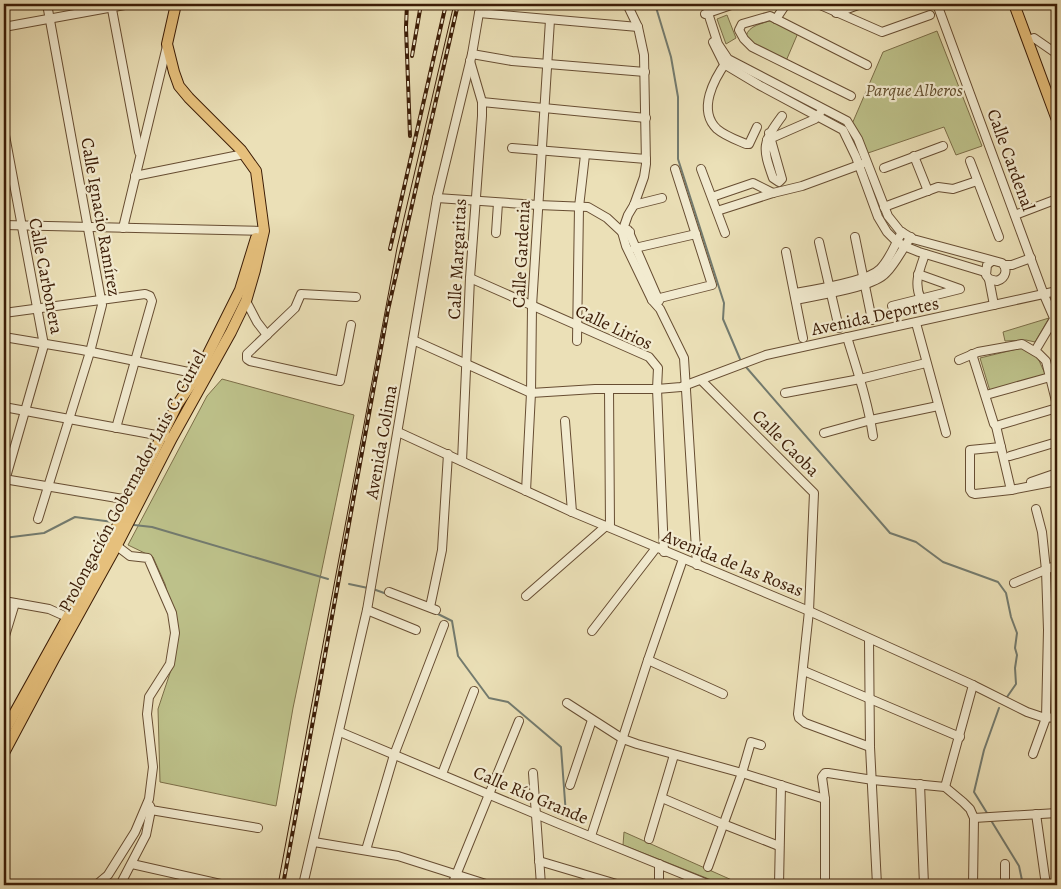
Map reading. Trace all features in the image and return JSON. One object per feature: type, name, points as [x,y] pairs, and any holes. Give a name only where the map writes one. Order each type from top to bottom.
[{"type":"main road","name":"Prolongación Gobernador Luis C. Curiel","points":[[4,754],[135,501],[172,438],[246,301],[261,231],[262,215],[256,171],[244,154],[189,98],[180,86],[172,66],[167,44],[176,4]]},
{"type":"main road","points":[[1014,4],[1031,39],[1057,102]]},
{"type":"main road","points":[[1021,4],[1057,120]]},
{"type":"main road","name":"Prolongación Gobernador Luis C. Curiel","points":[[135,501],[177,405],[198,374],[240,290],[261,231]]},
{"type":"main road","name":"Prolongación Gobernador Luis C. Curiel","points":[[4,732],[68,617],[114,543]]},
{"type":"street","name":"Calle Ignacio Ramírez","points":[[38,519],[90,352],[102,300],[47,4]]},
{"type":"street","points":[[4,27],[130,4]]},
{"type":"street","name":"Avenida Colima","points":[[303,885],[367,610],[437,198],[471,58],[479,13],[483,4]]},
{"type":"street","points":[[626,4],[638,27],[644,55],[646,118],[644,177],[625,224],[626,246],[656,299]]},
{"type":"street","points":[[734,4],[708,13],[726,62],[759,85],[819,115],[844,130],[888,216],[902,232],[911,237],[992,261],[998,261],[1004,265],[1031,258]]},
{"type":"street","points":[[776,19],[786,4]]},
{"type":"street","points":[[818,4],[882,32],[930,15]]},
{"type":"street","points":[[836,13],[861,4]]},
{"type":"street","name":"Calle Cardenal","points":[[938,4],[1044,295],[1057,325]]},
{"type":"street","points":[[111,6],[139,156]]},
{"type":"street","points":[[479,13],[638,27]]},
{"type":"street","points":[[851,96],[752,47],[739,30],[742,24],[770,16],[867,64]]},
{"type":"street","name":"Calle Gardenia","points":[[526,491],[531,393],[532,306],[550,20]]},
{"type":"street","points":[[1031,39],[1057,54]]},
{"type":"street","points":[[123,228],[167,44]]},
{"type":"street","points":[[471,58],[645,72]]},
{"type":"street","name":"Calle Margaritas","points":[[462,461],[470,278],[482,116],[482,102],[471,58]]},
{"type":"street","points":[[726,62],[823,108],[847,122],[858,140],[878,217],[896,242],[997,281],[1004,277],[1006,273],[1004,265]]},
{"type":"street","points":[[726,62],[707,101],[707,110],[715,127],[746,144],[749,144],[757,127]]},
{"type":"street","points":[[482,102],[646,118]]},
{"type":"street","points":[[782,116],[769,137],[815,120],[823,108]]},
{"type":"street","name":"Calle Carbonera","points":[[4,130],[44,345],[4,481]]},
{"type":"street","points":[[884,168],[943,146]]},
{"type":"street","points":[[512,148],[646,159]]},
{"type":"street","points":[[135,176],[244,154]]},
{"type":"street","points":[[576,341],[579,207],[585,155]]},
{"type":"street","points":[[914,156],[928,191]]},
{"type":"street","points":[[970,162],[999,237]]},
{"type":"street","points":[[717,211],[773,193],[809,184],[863,164]]},
{"type":"street","points":[[656,299],[712,285],[675,169]]},
{"type":"street","points":[[701,169],[725,234]]},
{"type":"street","points":[[884,207],[943,187],[953,190],[978,182]]},
{"type":"street","points":[[712,197],[753,183],[773,193]]},
{"type":"street","points":[[437,198],[538,206],[593,208],[626,232],[684,358],[697,565]]},
{"type":"street","points":[[634,205],[662,198]]},
{"type":"street","points":[[1015,215],[1057,200]]},
{"type":"street","points":[[496,234],[498,203]]},
{"type":"street","points":[[4,226],[261,231]]},
{"type":"street","points":[[864,281],[880,270],[902,232]]},
{"type":"street","points":[[635,248],[696,234]]},
{"type":"street","points":[[855,237],[872,320]]},
{"type":"street","points":[[795,297],[864,281],[878,280],[886,273],[911,237]]},
{"type":"street","points":[[819,242],[839,328]]},
{"type":"street","points":[[786,252],[803,338]]},
{"type":"street","points":[[921,299],[917,284],[918,274],[925,254]]},
{"type":"street","points":[[992,261],[986,265],[994,305]]},
{"type":"street","points":[[892,306],[960,289],[918,274]]},
{"type":"street","name":"Calle Lirios","points":[[470,278],[649,358],[658,368],[657,389],[664,552]]},
{"type":"street","name":"Avenida Deportes","points":[[531,393],[608,389],[657,389],[685,385],[766,355],[1057,291]]},
{"type":"street","points":[[4,313],[145,294],[150,296],[152,301],[116,428]]},
{"type":"street","points":[[351,325],[340,381],[247,359],[248,354],[295,308],[301,294],[356,298]]},
{"type":"street","points":[[246,301],[257,322],[267,335]]},
{"type":"street","points":[[1037,352],[1054,316]]},
{"type":"street","points":[[916,323],[946,433]]},
{"type":"street","points":[[1037,352],[1057,325]]},
{"type":"street","points":[[4,337],[198,374]]},
{"type":"street","points":[[847,337],[871,420],[873,436]]},
{"type":"street","points":[[413,340],[531,393]]},
{"type":"street","points":[[959,360],[972,354],[1022,344],[1037,352],[1046,361],[1057,407],[996,426]]},
{"type":"street","points":[[972,354],[996,426],[1011,490]]},
{"type":"street","points":[[785,393],[860,379],[926,363]]},
{"type":"street","points":[[986,395],[1050,376]]},
{"type":"street","name":"Calle Caoba","points":[[701,380],[814,493],[809,611],[798,714],[802,721],[870,747]]},
{"type":"street","points":[[526,596],[608,526],[608,389]]},
{"type":"street","points":[[824,433],[871,420],[938,406]]},
{"type":"street","points":[[4,407],[172,438]]},
{"type":"street","points":[[565,421],[572,512]]},
{"type":"street","name":"Avenida de las Rosas","points":[[398,432],[572,512],[809,611],[1027,712],[1046,718],[1057,718]]},
{"type":"street","points":[[1010,456],[1057,442]]},
{"type":"street","points":[[1001,447],[973,449],[968,452],[972,492],[975,494],[1011,490],[1057,481]]},
{"type":"street","points":[[389,592],[433,608],[442,550],[448,454]]},
{"type":"street","points":[[1024,487],[1027,483],[1057,473]]},
{"type":"street","points":[[4,481],[135,501]]},
{"type":"street","points":[[1033,754],[1046,718],[1048,630],[1046,570],[1042,532],[1036,508]]},
{"type":"street","points":[[96,885],[108,876],[136,832],[149,799],[153,767],[147,714],[149,697],[170,664],[174,633],[172,614],[148,558],[130,556],[114,543]]},
{"type":"street","points":[[592,631],[656,548]]},
{"type":"street","points":[[591,836],[683,559]]},
{"type":"street","points":[[1014,584],[1057,565]]},
{"type":"street","points":[[4,601],[49,609],[68,617]]},
{"type":"street","points":[[4,640],[15,603]]},
{"type":"street","points":[[367,610],[416,630]]},
{"type":"street","points":[[366,850],[394,755],[444,625]]},
{"type":"street","points":[[869,639],[870,747],[877,885]]},
{"type":"street","points":[[648,660],[723,694]]},
{"type":"street","points":[[804,671],[960,737]]},
{"type":"street","points":[[945,787],[960,737],[972,685]]},
{"type":"street","points":[[442,774],[474,691]]},
{"type":"street","points":[[567,703],[624,739],[825,799]]},
{"type":"street","points":[[570,785],[592,720]]},
{"type":"street","points":[[452,885],[520,721]]},
{"type":"street","name":"Calle Río Grande","points":[[340,732],[710,885]]},
{"type":"street","points":[[708,867],[742,773],[751,742],[762,745]]},
{"type":"street","points":[[649,839],[674,755]]},
{"type":"street","points":[[533,773],[541,885]]},
{"type":"street","points":[[825,885],[825,799],[823,775],[828,773],[873,780],[945,787],[970,809],[974,818],[973,885]]},
{"type":"street","points":[[920,784],[924,885]]},
{"type":"street","points":[[779,885],[781,785]]},
{"type":"street","points":[[662,798],[779,846]]},
{"type":"street","points":[[120,885],[146,835],[151,810],[149,799]]},
{"type":"street","points":[[151,810],[258,828]]},
{"type":"street","points":[[974,818],[1057,813]]},
{"type":"street","points":[[1036,814],[1046,885]]},
{"type":"street","points":[[314,842],[398,856],[489,885]]},
{"type":"street","points":[[539,861],[620,885]]},
{"type":"street","points":[[132,864],[225,885]]},
{"type":"street","points":[[659,864],[659,885]]},
{"type":"street","points":[[1005,864],[1005,885]]},
{"type":"green space","points":[[727,15],[736,38],[726,44],[717,19]]},
{"type":"green space","points":[[772,20],[798,33],[786,61],[753,45],[746,36],[753,27]]},
{"type":"green space","name":"Parque Alberos","points":[[937,31],[982,146],[956,155],[944,127],[868,153],[852,124],[883,52]]},
{"type":"green space","points":[[1049,318],[1035,342],[1026,340],[1005,341],[1003,332]]},
{"type":"green space","points":[[1021,348],[1037,356],[1046,376],[990,391],[980,358]]},
{"type":"green space","points":[[222,379],[354,415],[293,708],[276,806],[160,782],[158,709],[173,664],[178,634],[165,584],[153,557],[128,545],[207,396]]},
{"type":"green space","points":[[624,832],[743,885],[724,885],[623,845]]},
{"type":"waterway","points":[[655,4],[671,57],[678,97],[678,159],[724,303],[723,319],[740,359]]},
{"type":"waterway","points":[[746,367],[890,533],[916,542],[943,562],[998,582],[1006,593],[1011,617],[1017,633],[1015,648],[1017,655],[1015,668],[1016,684],[1007,697]]},
{"type":"waterway","points":[[4,538],[44,533],[75,517],[113,522]]},
{"type":"waterway","points":[[134,525],[152,527],[328,579]]},
{"type":"waterway","points":[[349,584],[368,588]]},
{"type":"waterway","points":[[373,589],[387,594]]},
{"type":"waterway","points":[[436,613],[452,621],[458,656],[489,698],[508,702],[561,747],[566,815]]},
{"type":"waterway","points":[[987,813],[974,792],[984,750],[999,708]]},
{"type":"waterway","points":[[992,822],[1019,866],[1023,885]]},
{"type":"tram line","points":[[278,885],[397,248],[454,4]]},
{"type":"railway","points":[[407,4],[406,27],[410,136]]},
{"type":"railway","points":[[412,56],[421,4]]},
{"type":"railway","points":[[390,249],[446,4]]},
{"type":"railway","points":[[283,885],[388,310],[458,4]]}]
